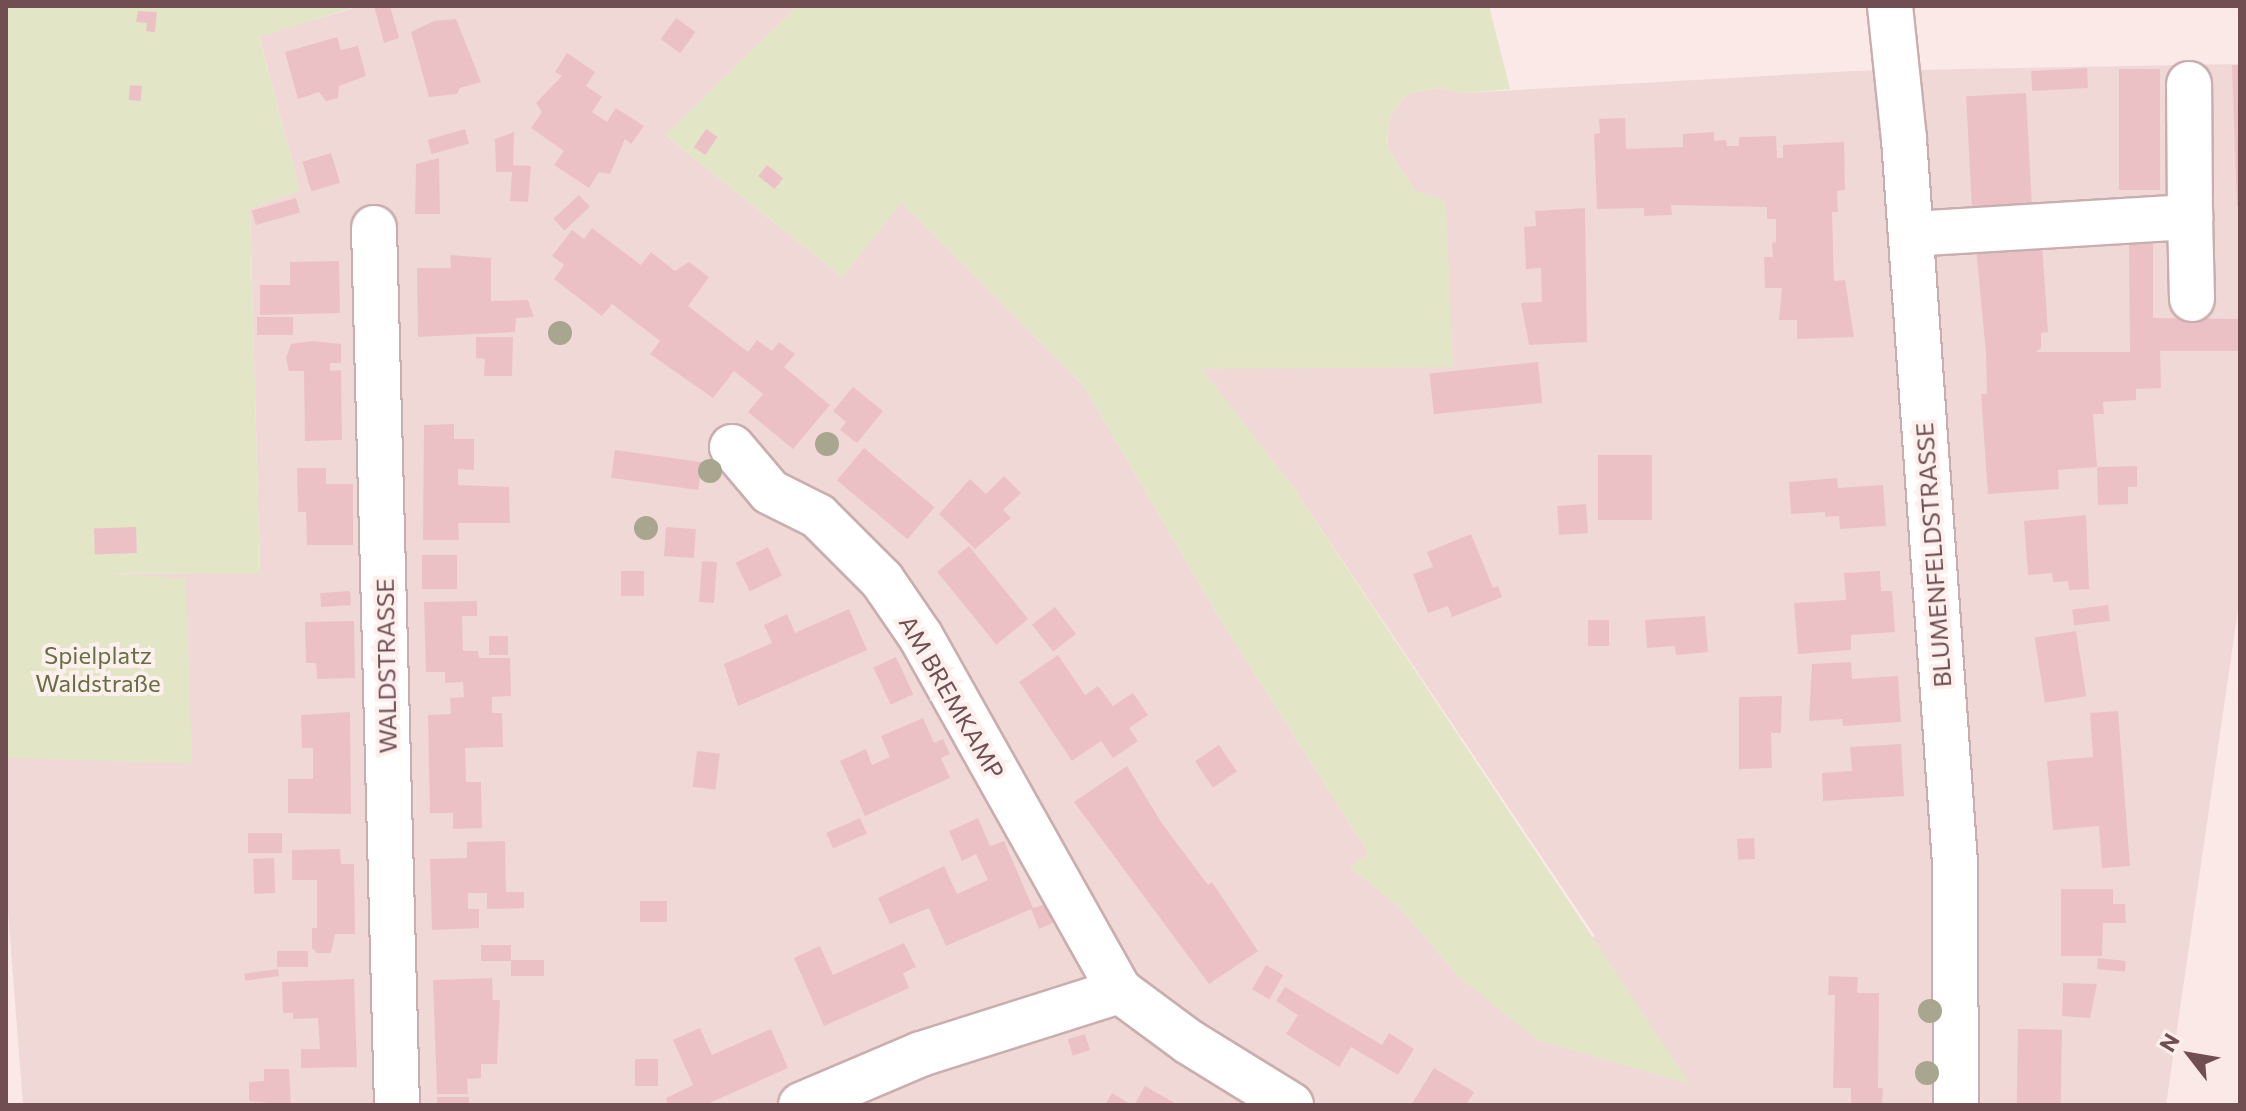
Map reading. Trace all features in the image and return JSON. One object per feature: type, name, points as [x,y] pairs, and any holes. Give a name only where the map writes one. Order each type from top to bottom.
[{"type":"street","name":"BLUMENFELDSTRASSE","points":[[1890,6],[1911,234],[1955,862],[1956,1105]]},
{"type":"street","points":[[2189,84],[2192,299]]},
{"type":"street","points":[[1911,234],[2190,217]]},
{"type":"street","name":"WALDSTRASSE","points":[[374,228],[397,1105]]},
{"type":"street","name":"AM BREMKAMP","points":[[732,447],[770,492],[818,516],[882,580],[921,637],[1120,991],[1189,1042],[1291,1105]]},
{"type":"street","points":[[801,1105],[921,1054],[1120,991]]},
{"type":"shaded area","points":[[361,6],[797,6],[666,136],[842,277],[901,202],[1083,385],[1218,616],[1369,854],[1350,867],[1400,908],[1459,977],[1595,936],[1293,487],[1201,369],[1414,190],[1387,146],[1390,117],[1407,94],[1438,88],[1464,93],[1853,71],[2240,64],[2240,596],[2166,1105],[23,1105],[6,885],[6,574],[260,573],[250,208],[300,190],[259,36]]},
{"type":"green space","name":"Spielplatz Waldstraße","points":[[6,6],[358,6],[259,37],[300,190],[250,209],[260,574],[111,573],[186,579],[192,763],[6,758]]},
{"type":"green space","points":[[797,6],[1489,6],[1510,89],[1464,93],[1438,88],[1407,94],[1390,117],[1387,146],[1414,190],[1446,201],[1453,367],[1202,369],[1293,487],[1690,1084],[1537,1040],[1459,977],[1400,908],[1350,867],[1369,854],[1218,616],[1083,385],[902,203],[842,277],[665,135]]},
{"type":"building","points":[[374,6],[390,6],[399,38],[384,43]]},
{"type":"building","points":[[138,11],[157,12],[155,32],[146,31],[147,23],[136,22]]},
{"type":"building","points":[[676,18],[695,32],[680,53],[661,39]]},
{"type":"building","points":[[456,19],[481,82],[460,88],[457,94],[429,97],[411,32],[434,21]]},
{"type":"building","points":[[337,37],[341,50],[358,46],[366,76],[339,86],[338,98],[326,101],[319,92],[298,99],[285,52]]},
{"type":"building","points":[[567,53],[595,72],[586,86],[602,97],[592,112],[607,122],[616,108],[644,126],[631,144],[625,139],[610,174],[599,172],[589,188],[554,165],[564,151],[531,128],[542,112],[536,103],[562,76],[555,72]]},
{"type":"building","points":[[2232,65],[2240,65],[2240,206],[2237,206]]},
{"type":"building","points":[[2087,68],[2088,88],[2032,91],[2031,71]]},
{"type":"building","points":[[2119,69],[2160,69],[2160,190],[2119,190]]},
{"type":"building","points":[[130,85],[142,86],[141,101],[129,100]]},
{"type":"building","points":[[2026,93],[2032,206],[1972,209],[1966,96]]},
{"type":"building","points":[[1625,118],[1626,149],[1683,147],[1683,134],[1714,132],[1714,141],[1726,140],[1727,146],[1739,146],[1739,137],[1776,136],[1777,158],[1783,158],[1783,145],[1844,142],[1845,190],[1837,191],[1838,212],[1832,212],[1834,281],[1845,280],[1854,337],[1797,339],[1797,320],[1779,320],[1782,288],[1765,288],[1764,257],[1773,257],[1772,243],[1776,242],[1776,219],[1767,219],[1767,207],[1671,205],[1672,215],[1644,216],[1644,208],[1597,209],[1594,134],[1600,133],[1599,119]]},
{"type":"building","points":[[465,129],[469,143],[432,154],[428,140]]},
{"type":"building","points":[[706,129],[718,137],[705,155],[694,147]]},
{"type":"building","points":[[514,132],[513,165],[531,166],[528,202],[510,201],[512,172],[496,172],[495,139]]},
{"type":"building","points":[[331,153],[340,183],[311,191],[302,162]]},
{"type":"building","points":[[439,158],[440,214],[415,214],[416,164]]},
{"type":"building","points":[[767,165],[783,178],[775,189],[758,176]]},
{"type":"building","points":[[579,195],[590,207],[564,231],[553,219]]},
{"type":"building","points":[[296,198],[300,212],[256,225],[252,211]]},
{"type":"building","points":[[1585,208],[1587,342],[1529,345],[1521,303],[1542,302],[1541,268],[1526,269],[1524,227],[1536,226],[1535,211]]},
{"type":"building","points":[[592,228],[641,265],[651,252],[675,271],[689,262],[709,277],[688,306],[748,352],[757,340],[772,351],[779,342],[795,354],[784,367],[830,405],[793,449],[748,412],[763,394],[734,371],[713,398],[650,354],[660,341],[612,304],[602,316],[554,279],[564,265],[552,256],[572,230],[584,239]]},
{"type":"building","points":[[2042,243],[2048,332],[2041,333],[2041,348],[2036,352],[2130,352],[2129,244],[2153,244],[2153,318],[2240,319],[2240,351],[2160,351],[2161,388],[2136,389],[2136,400],[2103,402],[2104,414],[2093,414],[2097,467],[2058,470],[2059,489],[1988,494],[1981,394],[1987,394],[1986,353],[1976,248]]},
{"type":"building","points":[[450,255],[491,258],[491,301],[528,300],[534,317],[516,318],[515,332],[418,337],[417,268],[451,268]]},
{"type":"building","points":[[339,261],[340,313],[260,315],[260,285],[290,285],[290,262]]},
{"type":"building","points":[[257,317],[293,317],[293,335],[257,335]]},
{"type":"building","points":[[476,337],[513,337],[512,376],[484,376],[485,359],[476,358]]},
{"type":"building","points":[[313,341],[341,344],[341,363],[330,363],[330,371],[341,370],[342,440],[305,441],[304,371],[289,371],[286,358],[291,344]]},
{"type":"building","points":[[1538,362],[1542,403],[1434,414],[1430,373]]},
{"type":"building","points":[[853,387],[883,411],[857,443],[840,430],[846,422],[833,411]]},
{"type":"building","points":[[454,424],[454,439],[474,439],[474,470],[458,469],[458,485],[509,487],[510,523],[458,523],[459,540],[423,540],[424,425]]},
{"type":"building","points":[[864,448],[934,507],[907,539],[837,480]]},
{"type":"building","points":[[615,450],[702,462],[698,490],[611,478]]},
{"type":"building","points":[[1598,455],[1652,455],[1652,520],[1598,520]]},
{"type":"building","points":[[2137,466],[2137,487],[2128,487],[2128,504],[2098,505],[2097,467]]},
{"type":"building","points":[[297,468],[326,468],[326,484],[353,484],[353,545],[307,545],[306,512],[298,512]]},
{"type":"building","points":[[1004,476],[1021,493],[1003,510],[1011,518],[975,549],[939,514],[970,479],[986,494]]},
{"type":"building","points":[[1837,478],[1838,488],[1883,485],[1886,526],[1840,529],[1839,516],[1825,517],[1825,512],[1791,514],[1789,482]]},
{"type":"building","points":[[1586,504],[1588,533],[1559,535],[1557,506]]},
{"type":"building","points":[[2086,515],[2089,589],[2069,590],[2068,581],[2053,582],[2052,573],[2028,575],[2024,521]]},
{"type":"building","points":[[136,527],[137,553],[95,554],[94,528]]},
{"type":"building","points":[[666,527],[696,529],[694,558],[664,556]]},
{"type":"building","points":[[1471,534],[1493,588],[1498,586],[1502,597],[1452,617],[1448,606],[1428,613],[1413,574],[1433,567],[1427,552]]},
{"type":"building","points":[[969,546],[1028,619],[996,645],[937,572]]},
{"type":"building","points":[[768,547],[782,576],[750,592],[736,563]]},
{"type":"building","points":[[422,555],[457,555],[457,589],[422,589]]},
{"type":"building","points":[[702,561],[717,562],[714,603],[699,602]]},
{"type":"building","points":[[621,571],[644,571],[644,596],[621,596]]},
{"type":"building","points":[[1880,571],[1881,591],[1892,591],[1895,632],[1851,635],[1851,650],[1798,654],[1794,603],[1846,600],[1844,573]]},
{"type":"building","points":[[350,591],[351,605],[321,607],[320,593]]},
{"type":"building","points":[[477,601],[477,616],[462,616],[463,651],[478,651],[479,658],[510,658],[511,696],[492,697],[492,713],[502,713],[503,747],[465,748],[466,782],[481,782],[482,828],[453,829],[453,813],[430,813],[428,715],[451,714],[450,698],[464,697],[463,682],[445,683],[445,672],[426,672],[424,602]]},
{"type":"building","points":[[2108,605],[2110,621],[2074,625],[2072,609]]},
{"type":"building","points":[[1055,607],[1076,634],[1053,652],[1032,625]]},
{"type":"building","points":[[849,609],[867,650],[738,706],[724,664],[772,643],[764,625],[787,614],[795,633]]},
{"type":"building","points":[[1705,616],[1708,652],[1676,655],[1675,646],[1647,648],[1645,620]]},
{"type":"building","points":[[1588,620],[1609,620],[1609,646],[1588,646]]},
{"type":"building","points":[[354,621],[355,678],[317,679],[316,663],[306,663],[305,622]]},
{"type":"building","points":[[2076,631],[2086,696],[2045,703],[2035,638]]},
{"type":"building","points":[[489,636],[508,636],[508,655],[489,655]]},
{"type":"building","points":[[1058,655],[1085,695],[1098,686],[1113,706],[1133,693],[1148,715],[1129,728],[1138,741],[1113,758],[1101,741],[1072,761],[1019,682]]},
{"type":"building","points":[[896,657],[913,694],[891,705],[873,668]]},
{"type":"building","points":[[1851,662],[1852,679],[1898,676],[1901,722],[1843,726],[1842,719],[1809,721],[1812,664]]},
{"type":"building","points":[[1782,696],[1781,733],[1771,733],[1772,768],[1739,769],[1739,697]]},
{"type":"building","points":[[2118,711],[2130,866],[2102,868],[2099,826],[2053,830],[2047,761],[2093,757],[2090,713]]},
{"type":"building","points":[[350,712],[351,814],[288,813],[288,779],[313,779],[313,748],[302,748],[301,715]]},
{"type":"building","points":[[923,718],[934,743],[943,739],[950,754],[941,758],[950,778],[865,816],[840,761],[866,749],[872,765],[890,757],[881,736]]},
{"type":"building","points":[[1901,744],[1904,796],[1823,801],[1822,773],[1852,771],[1850,747]]},
{"type":"building","points":[[1219,745],[1237,772],[1213,788],[1195,761]]},
{"type":"building","points":[[697,751],[720,754],[715,790],[693,787]]},
{"type":"building","points":[[1127,766],[1161,822],[1208,885],[1212,882],[1258,951],[1209,984],[1074,802]]},
{"type":"building","points":[[860,818],[867,834],[833,849],[826,833]]},
{"type":"building","points":[[978,818],[990,846],[1004,841],[1033,908],[1045,904],[1053,923],[1039,929],[1031,909],[946,946],[929,908],[890,924],[878,898],[944,866],[957,894],[988,880],[976,854],[962,861],[949,831]]},
{"type":"building","points":[[248,833],[282,833],[282,853],[248,853]]},
{"type":"building","points":[[1754,838],[1755,859],[1738,860],[1737,839]]},
{"type":"building","points":[[505,841],[506,892],[524,892],[524,908],[487,909],[487,893],[468,893],[468,909],[479,909],[479,928],[432,930],[430,859],[467,858],[467,842]]},
{"type":"building","points":[[340,849],[341,864],[354,864],[355,934],[335,934],[331,953],[317,953],[312,948],[312,928],[317,928],[317,880],[292,880],[292,850]]},
{"type":"building","points":[[274,858],[275,893],[254,894],[253,859]]},
{"type":"building","points":[[2061,889],[2113,889],[2113,904],[2125,904],[2126,923],[2103,923],[2102,956],[2061,956]]},
{"type":"building","points":[[640,901],[667,901],[667,922],[640,922]]},
{"type":"building","points":[[904,943],[916,967],[903,973],[909,988],[824,1026],[794,958],[820,946],[833,975]]},
{"type":"building","points":[[481,945],[511,945],[511,961],[481,961]]},
{"type":"building","points":[[277,951],[308,951],[308,967],[277,967]]},
{"type":"building","points":[[2098,958],[2126,961],[2125,972],[2097,969]]},
{"type":"building","points":[[511,960],[544,960],[544,976],[511,976]]},
{"type":"building","points":[[1266,965],[1283,975],[1269,999],[1252,989]]},
{"type":"building","points":[[278,969],[279,976],[245,981],[244,974]]},
{"type":"building","points":[[1829,976],[1858,977],[1857,993],[1879,993],[1878,1088],[1883,1088],[1882,1105],[1851,1105],[1851,1088],[1833,1088],[1835,995],[1828,995]]},
{"type":"building","points":[[492,978],[493,1000],[500,1000],[497,1064],[481,1064],[481,1078],[467,1079],[468,1094],[437,1094],[433,980]]},
{"type":"building","points":[[354,979],[357,1067],[301,1068],[301,1049],[320,1049],[318,1018],[293,1019],[293,1013],[283,1013],[282,982]]},
{"type":"building","points":[[2063,983],[2097,984],[2090,1018],[2062,1016]]},
{"type":"building","points":[[1285,987],[1382,1045],[1389,1033],[1414,1049],[1398,1075],[1351,1047],[1339,1067],[1286,1034],[1298,1015],[1276,1001]]},
{"type":"building","points":[[700,1028],[712,1055],[771,1029],[788,1068],[705,1105],[668,1105],[666,1098],[693,1085],[673,1040]]},
{"type":"building","points":[[2018,1029],[2062,1030],[2061,1105],[2017,1105]]},
{"type":"building","points":[[1085,1034],[1090,1050],[1073,1056],[1068,1039]]},
{"type":"building","points":[[635,1059],[658,1059],[658,1086],[635,1086]]},
{"type":"building","points":[[1434,1068],[1474,1092],[1466,1105],[1411,1105]]},
{"type":"building","points":[[264,1069],[289,1069],[291,1105],[249,1101],[249,1082],[264,1081]]},
{"type":"building","points":[[1145,1086],[1173,1102],[1178,1105],[1134,1105]]},
{"type":"building","points":[[1112,1093],[1132,1105],[1105,1105]]},
{"type":"building","points":[[437,1097],[469,1097],[469,1105],[437,1105]]}]
